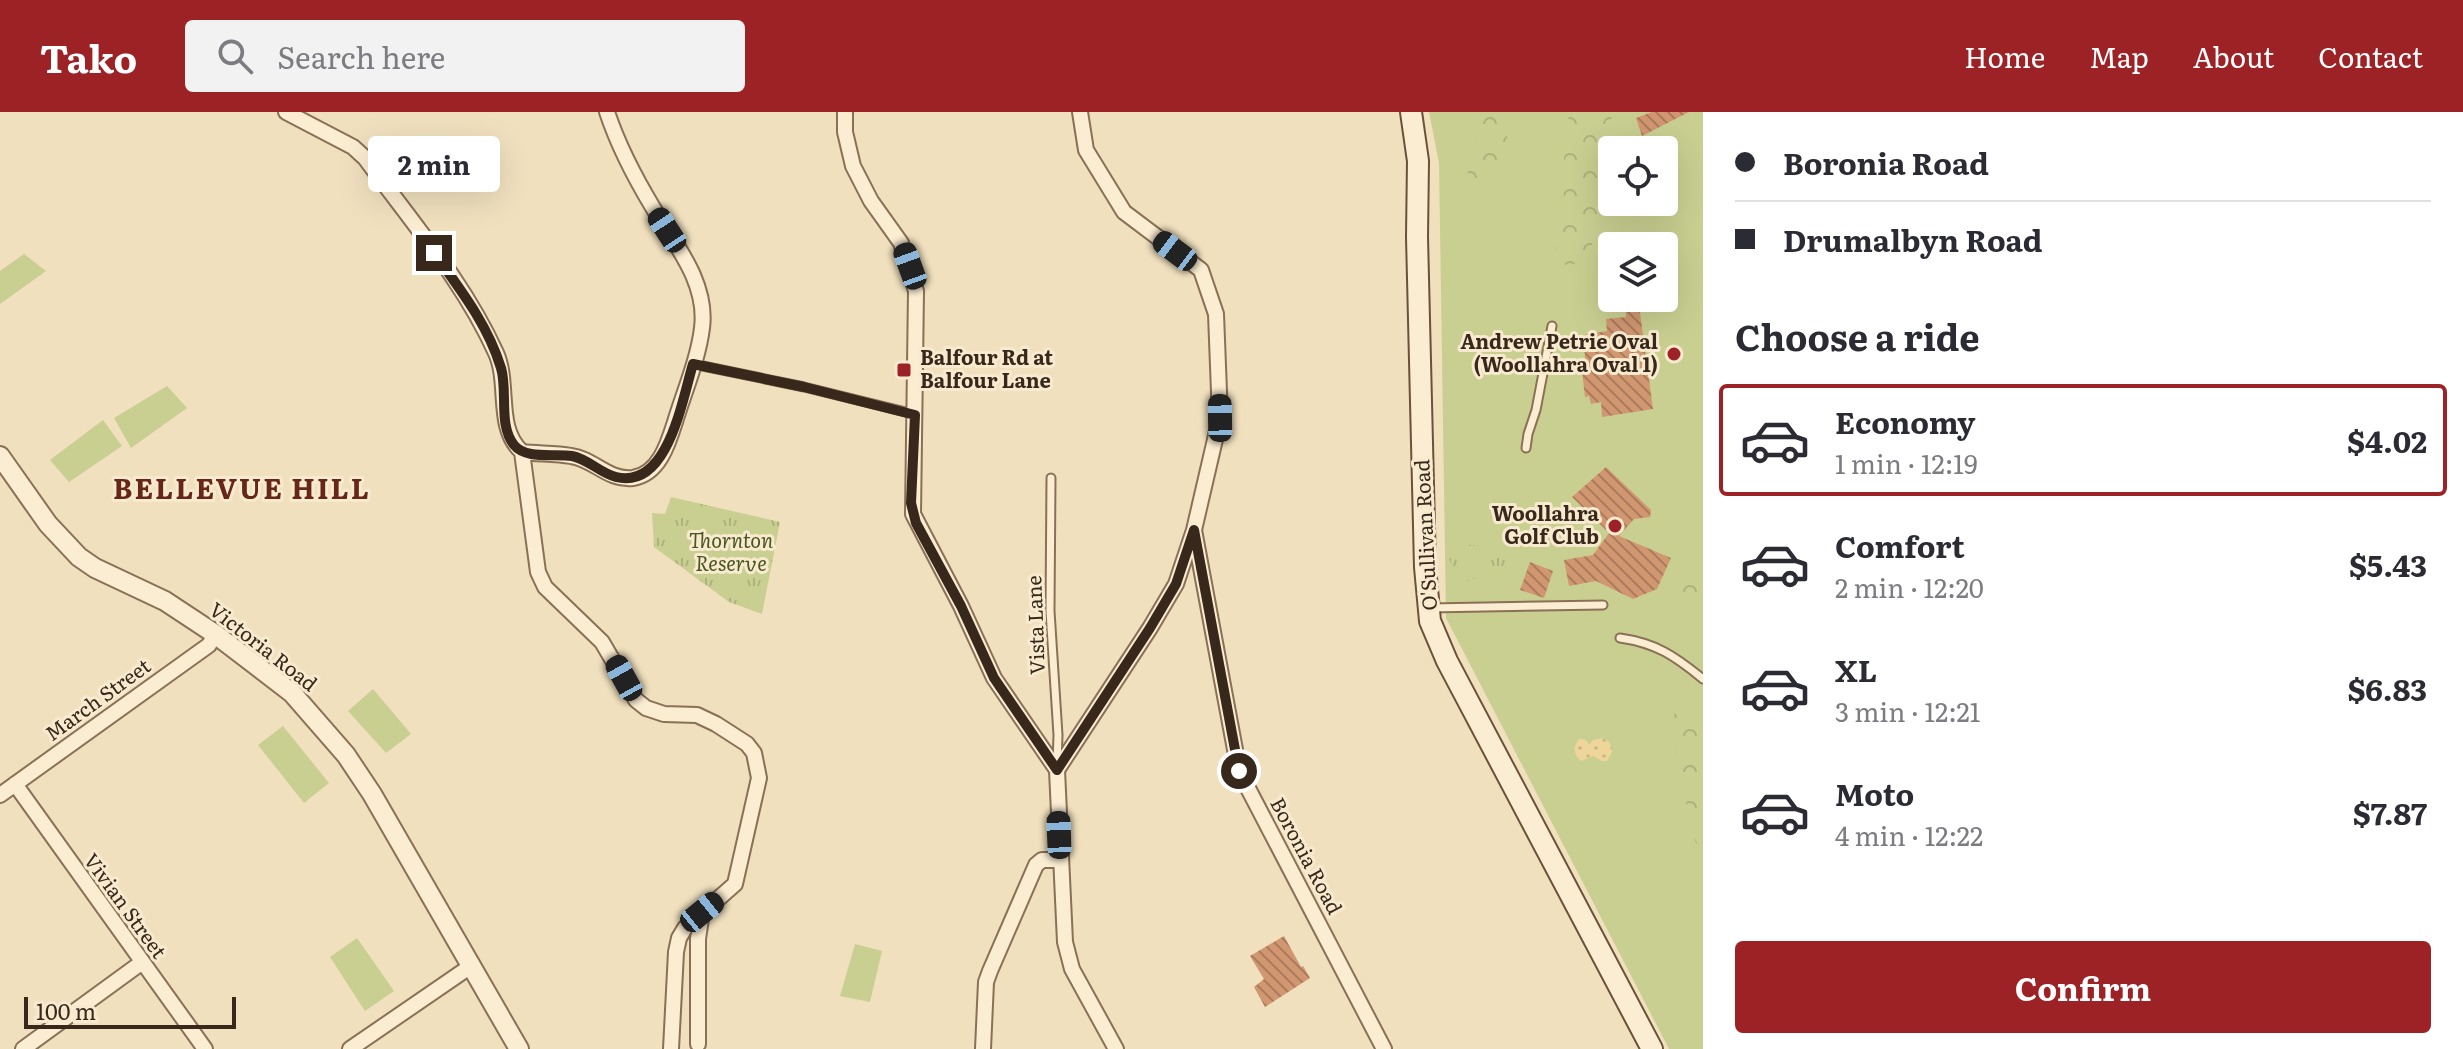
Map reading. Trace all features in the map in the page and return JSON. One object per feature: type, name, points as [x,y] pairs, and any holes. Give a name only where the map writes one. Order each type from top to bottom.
[{"type":"main road","name":"O'Sullivan Road","points":[[1411,112],[1418,161],[1425,567],[1430,621],[1447,661],[1652,1049]]},
{"type":"street","points":[[286,112],[360,153],[474,308],[500,364],[507,430],[513,444],[522,452],[571,456],[614,476],[638,477],[647,473],[661,458],[668,442],[693,364],[702,326],[701,303],[684,255],[624,156],[607,112]]},
{"type":"street","points":[[845,112],[845,132],[853,166],[871,201],[901,243],[916,291],[911,503],[916,523],[961,606],[994,678],[1057,770],[1065,942],[1072,969],[1116,1049]]},
{"type":"street","points":[[1057,770],[1176,584],[1194,530],[1220,418],[1216,314],[1201,270],[1124,212],[1086,150],[1080,112]]},
{"type":"street","points":[[522,452],[538,572],[545,587],[602,642],[636,700],[646,708],[664,714],[697,715],[733,733],[754,753],[759,778],[735,884],[685,928],[679,938],[671,1049]]},
{"type":"street","name":"Victoria Road","points":[[0,456],[48,524],[79,557],[95,568],[165,601],[215,634],[292,693],[346,755],[372,794],[519,1049]]},
{"type":"street","name":"Boronia Road","points":[[1194,530],[1239,771],[1384,1049]]},
{"type":"street","name":"March Street","points":[[0,795],[209,645],[215,634]]},
{"type":"street","name":"Vivian Street","points":[[15,784],[205,1049]]},
{"type":"street","points":[[983,1049],[986,982],[990,971],[1036,865],[1042,860],[1061,860]]},
{"type":"street","points":[[698,1044],[698,939],[702,912]]},
{"type":"street","points":[[23,1049],[141,963]]},
{"type":"street","points":[[350,1049],[471,966]]},
{"type":"lane","points":[[1526,448],[1552,326]]},
{"type":"lane","points":[[693,364],[804,387],[915,415]]},
{"type":"lane","name":"Vista Lane","points":[[1051,478],[1050,611],[1058,735],[1057,770]]},
{"type":"lane","points":[[1429,608],[1603,605]]},
{"type":"lane","points":[[1620,638],[1642,641],[1664,650],[1703,679]]},
{"type":"green space","name":"Woollahra Golf Club","points":[[1429,112],[1703,112],[1703,1049],[1669,1049],[1446,618],[1439,163]]},
{"type":"green space","points":[[1569,112],[1612,112],[1608,136],[1598,136],[1600,224],[1587,253],[1570,267],[1558,261],[1556,246],[1564,203],[1563,169]]},
{"type":"green space","points":[[1490,113],[1501,116],[1507,123],[1508,133],[1488,188],[1481,192],[1472,190],[1466,178],[1482,122]]},
{"type":"green space","points":[[24,254],[46,271],[0,304],[0,271]]},
{"type":"green space","points":[[167,386],[187,408],[131,448],[114,418]]},
{"type":"green space","points":[[103,420],[122,446],[69,482],[50,460]]},
{"type":"green space","name":"Thornton Reserve","points":[[671,497],[780,522],[762,614],[729,602],[654,547],[652,513],[665,514]]},
{"type":"green space","points":[[1460,544],[1510,549],[1511,565],[1457,585],[1448,554]]},
{"type":"green space","points":[[1686,583],[1703,583],[1703,631],[1684,602],[1681,592]]},
{"type":"green space","points":[[373,689],[411,734],[386,753],[348,711]]},
{"type":"green space","points":[[1703,708],[1703,860],[1692,833],[1672,729],[1675,711]]},
{"type":"green space","points":[[283,726],[329,783],[304,803],[258,745]]},
{"type":"green space","points":[[357,938],[394,991],[365,1011],[330,957]]},
{"type":"green space","points":[[855,944],[882,951],[870,1002],[840,996]]},
{"type":"sand","points":[[1603,738],[1613,750],[1607,761],[1593,756],[1581,761],[1576,755],[1579,739],[1587,740],[1589,745],[1593,740]]},
{"type":"building","points":[[1652,112],[1689,112],[1642,136],[1636,118]]},
{"type":"building","points":[[1626,312],[1640,312],[1653,409],[1602,417],[1601,402],[1591,404],[1589,396],[1585,397],[1583,335],[1607,331],[1606,319],[1626,317]]},
{"type":"building","name":"Woollahra Golf Club","points":[[1606,467],[1651,510],[1650,517],[1634,519],[1619,536],[1671,558],[1657,589],[1633,599],[1596,581],[1569,586],[1564,560],[1593,555],[1609,533],[1572,497]]},
{"type":"building","points":[[1530,562],[1553,571],[1544,598],[1520,590]]},
{"type":"building","points":[[1284,936],[1310,978],[1265,1007],[1254,987],[1264,979],[1250,956]]},
{"type":"place","name":"Andrew Petrie Oval (Woollahra Oval 1)","points":[[1674,354]]},
{"type":"place","name":"Balfour Rd at Balfour Lane","points":[[904,370]]},
{"type":"place","name":"Woollahra Golf Club","points":[[1615,526]]},
{"type":"district","name":"BELLEVUE HILL","points":[[242,489]]},
{"type":"route","points":[[434,253],[474,308],[497,356],[503,373],[507,430],[513,444],[522,452],[571,456],[614,476],[638,477],[647,473],[661,458],[668,442],[693,364],[804,387],[915,415],[911,503],[916,523],[961,606],[994,678],[1057,770],[1176,584],[1194,530],[1239,771]]}]
